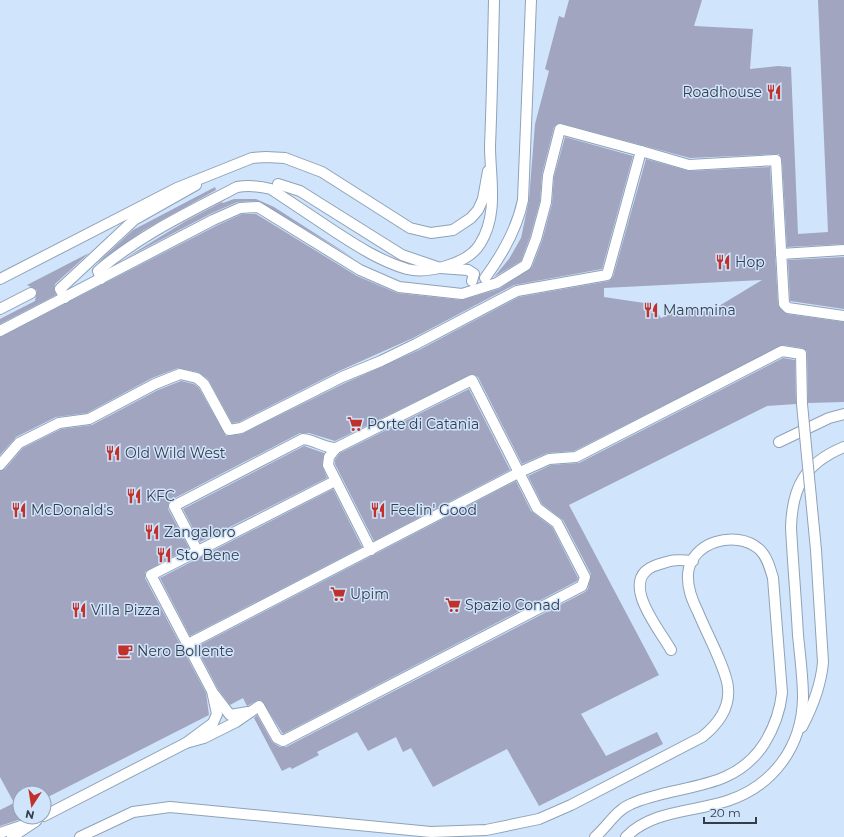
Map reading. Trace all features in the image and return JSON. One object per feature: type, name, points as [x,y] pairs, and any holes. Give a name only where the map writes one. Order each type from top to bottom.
[{"type":"lane","points":[[0,279],[177,188],[252,158],[285,158],[322,172],[410,228],[431,233],[441,233],[463,225],[478,210],[484,193],[490,153],[494,0]]},
{"type":"lane","points":[[485,278],[498,261],[509,239],[520,215],[523,200],[531,0]]},
{"type":"lane","points":[[0,331],[213,220],[240,208],[254,206],[272,213],[360,270],[399,287],[462,294],[497,283],[526,265],[536,239],[546,202],[548,176],[560,130],[689,165],[776,160],[784,304],[788,308],[844,316]]},
{"type":"lane","points":[[0,465],[19,443],[59,423],[89,419],[155,384],[180,374],[197,378],[204,384],[229,430],[241,428],[342,377],[409,347],[518,291],[607,275],[641,152]]},
{"type":"lane","points":[[101,279],[98,271],[114,257],[153,230],[238,188],[254,186],[271,190],[371,255],[421,272],[440,268],[466,258],[474,252],[483,239],[494,194],[490,153]]},
{"type":"lane","points":[[65,298],[60,289],[122,229],[134,220],[213,174]]},
{"type":"lane","points":[[278,184],[300,191],[402,255],[440,268],[468,270],[474,274],[472,281]]},
{"type":"lane","points":[[781,254],[844,250]]},
{"type":"lane","points":[[0,309],[31,293]]},
{"type":"lane","points":[[188,644],[549,458],[576,457],[782,351],[801,354],[802,404],[816,550],[823,662],[821,680],[812,708],[796,737],[791,750],[781,765],[758,786],[727,801],[650,820],[637,826],[626,837]]},
{"type":"lane","points":[[186,743],[204,738],[236,722],[259,706],[277,738],[283,741],[582,586],[585,577],[557,523],[537,508],[472,380],[336,448],[328,448],[310,440],[303,439],[174,506],[198,552]]},
{"type":"lane","points":[[779,442],[829,418],[844,414]]},
{"type":"lane","points":[[796,737],[803,698],[791,528],[793,501],[802,480],[813,465],[828,453],[844,447]]},
{"type":"lane","points":[[336,448],[330,457],[328,465],[371,550]]},
{"type":"lane","points":[[250,712],[230,714],[212,691],[152,576],[335,481]]},
{"type":"lane","points":[[80,837],[133,812],[170,807],[431,832],[460,832],[512,826],[539,819],[571,805],[702,736],[716,726],[723,714],[728,688],[724,674],[691,597],[688,573],[693,561],[708,545],[726,539],[743,540],[758,549],[768,560],[774,578],[782,693],[781,706],[769,736],[756,756],[740,770],[709,783],[629,804],[620,811],[596,837]]},
{"type":"lane","points":[[671,650],[642,601],[638,588],[641,578],[647,569],[672,559],[693,561]]},
{"type":"lane","points":[[52,812],[186,743],[214,724],[216,720],[216,709],[212,691]]},
{"type":"lane","points":[[0,833],[22,825]]},
{"type":"lane","points":[[12,837],[30,825]]},
{"type":"building","points":[[569,0],[702,0],[694,26],[753,29],[750,69],[778,66],[791,67],[798,234],[828,232],[818,0],[844,0],[844,244],[787,247],[782,160],[779,154],[690,158],[559,123],[554,127],[542,174],[540,201],[530,237],[521,261],[494,277],[509,259],[521,238],[529,200],[535,124],[549,71],[545,69],[559,16],[564,18]]},
{"type":"building","points":[[565,137],[633,156],[602,269],[514,285],[413,338],[339,371],[239,422],[232,423],[208,379],[198,372],[178,368],[152,378],[87,413],[56,417],[16,437],[0,455],[0,337],[242,214],[256,214],[357,276],[397,293],[462,300],[499,289],[532,267],[542,241],[552,204],[554,177]]},
{"type":"building","points":[[646,159],[689,171],[770,167],[778,305],[787,314],[844,322],[844,402],[808,403],[807,351],[802,348],[783,345],[574,451],[547,453],[522,464],[478,377],[473,374],[335,441],[309,433],[300,433],[171,500],[168,505],[168,509],[189,548],[145,572],[145,578],[206,693],[209,715],[52,795],[52,785],[12,785],[12,799],[0,777],[0,471],[5,469],[23,448],[61,429],[92,425],[158,390],[181,381],[194,384],[199,388],[226,436],[242,434],[345,383],[419,350],[519,297],[609,281],[613,277]],"holes":[[[762,280],[709,312],[685,308],[661,318],[651,304],[604,297],[604,288]]]},
{"type":"building","points":[[215,187],[216,190],[144,230],[96,264],[133,230]]},
{"type":"building","points":[[234,199],[256,199],[274,207],[355,259],[258,201],[237,202],[210,214],[124,259],[186,221],[222,202],[223,203]]},
{"type":"building","points":[[89,253],[55,284],[54,289],[56,295],[0,324],[0,319],[35,301],[37,290],[27,285]]},
{"type":"building","points":[[844,257],[844,309],[790,301],[788,260]]},
{"type":"building","points":[[783,358],[795,360],[796,404],[767,406],[569,505],[659,675],[581,714],[606,756],[657,732],[663,744],[539,806],[507,749],[433,787],[411,748],[403,752],[396,737],[368,751],[357,732],[317,752],[319,755],[292,769],[290,767],[282,771],[254,718],[257,715],[272,742],[280,747],[286,747],[585,592],[588,589],[591,574],[563,520],[542,504],[528,476],[551,465],[579,463]]},
{"type":"building","points":[[469,389],[510,470],[374,541],[335,464],[335,460],[340,453]]},
{"type":"building","points":[[304,446],[324,453],[322,465],[327,478],[200,542],[183,509]]},
{"type":"building","points":[[516,481],[531,511],[552,527],[578,578],[577,581],[283,734],[262,701],[258,700],[247,706],[243,698],[230,705],[218,689],[196,647]]},
{"type":"building","points":[[333,489],[362,547],[190,636],[160,578]]},
{"type":"building","points":[[12,804],[12,822],[0,826],[0,810]]},
{"type":"place","name":"Roadhouse","points":[[774,92]]},
{"type":"place","name":"Hop","points":[[723,262]]},
{"type":"place","name":"Mammina","points":[[651,310]]},
{"type":"place","name":"Porte di Catania","points":[[355,424]]},
{"type":"place","name":"Old Wild West","points":[[113,453]]},
{"type":"place","name":"KFC","points":[[134,496]]},
{"type":"place","name":"McDonald's","points":[[19,510]]},
{"type":"place","name":"Feelin' Good","points":[[378,510]]},
{"type":"place","name":"Zangaloro","points":[[152,532]]},
{"type":"place","name":"Sto Bene","points":[[164,555]]},
{"type":"place","name":"Upim","points":[[338,594]]},
{"type":"place","name":"Spazio Conad","points":[[453,605]]},
{"type":"place","name":"Villa Pizza","points":[[79,610]]},
{"type":"place","name":"Nero Bollente","points":[[125,651]]}]
